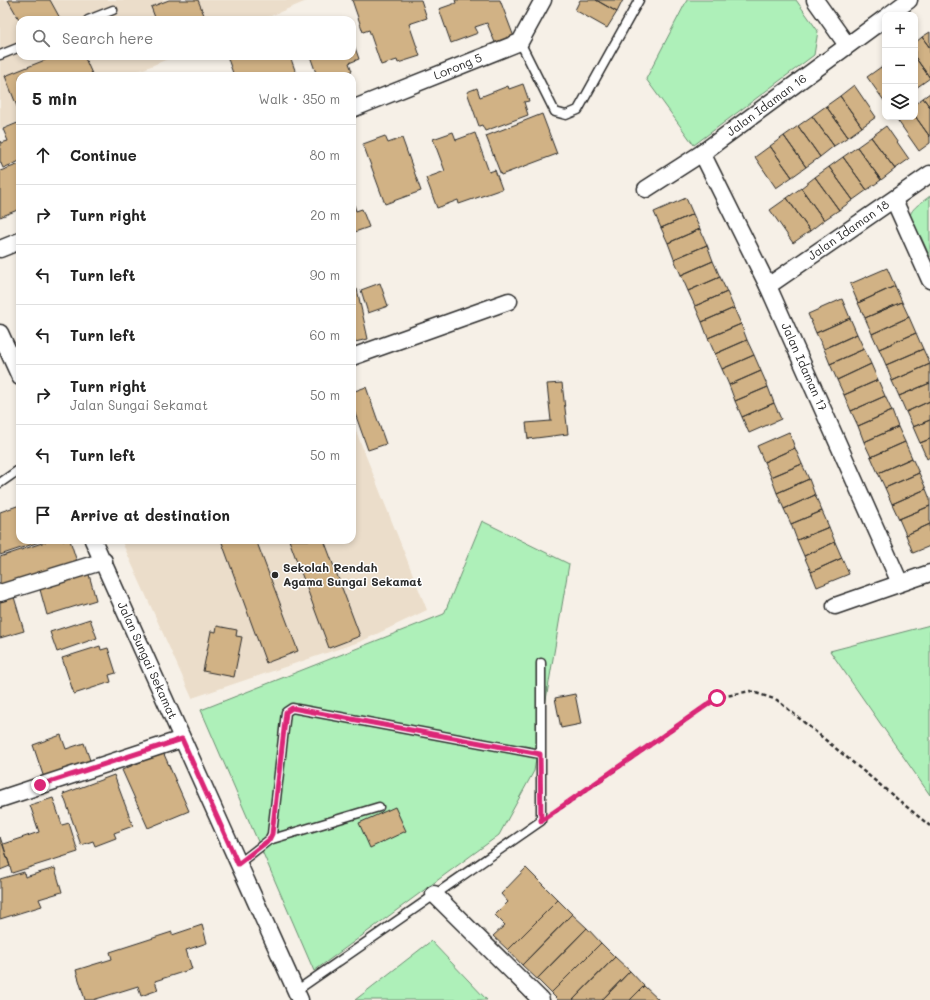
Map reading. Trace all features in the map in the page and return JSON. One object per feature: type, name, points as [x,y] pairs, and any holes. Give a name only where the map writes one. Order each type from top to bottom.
[{"type":"street","points":[[520,42],[543,0]]},
{"type":"street","points":[[815,0],[848,45]]},
{"type":"street","points":[[893,12],[909,0]]},
{"type":"street","name":"Jalan Idaman 16","points":[[646,189],[702,153],[882,20]]},
{"type":"street","name":"Lorong 5","points":[[356,107],[520,42]]},
{"type":"street","name":"Jalan Idaman 17","points":[[702,153],[768,286],[900,583]]},
{"type":"street","name":"Jalan Idaman 18","points":[[768,286],[930,174]]},
{"type":"street","points":[[894,200],[930,280]]},
{"type":"street","points":[[0,249],[16,243]]},
{"type":"street","points":[[356,356],[509,301]]},
{"type":"street","points":[[0,333],[16,368]]},
{"type":"street","name":"Jalan Sungai Sekamat","points":[[95,544],[298,996]]},
{"type":"street","points":[[0,593],[104,562]]},
{"type":"street","points":[[835,606],[930,573]]},
{"type":"street","points":[[0,799],[182,739]]},
{"type":"street","points":[[434,894],[542,1000]]},
{"type":"lane","points":[[520,42],[555,112],[566,115],[578,110],[639,0]]},
{"type":"lane","points":[[98,16],[113,10]]},
{"type":"lane","points":[[0,55],[16,49]]},
{"type":"lane","points":[[0,483],[16,472]]},
{"type":"lane","points":[[298,996],[434,894],[541,821],[541,663]]},
{"type":"lane","points":[[269,840],[273,830],[286,712],[292,708],[540,754]]},
{"type":"lane","points":[[238,864],[269,840],[379,807]]},
{"type":"path","points":[[541,821],[717,698],[750,691],[777,700],[930,826]]},
{"type":"shaded area","points":[[0,0],[309,0],[271,16],[16,16],[16,60],[165,60],[137,72],[16,72],[16,123],[0,129]]},
{"type":"shaded area","name":"Sekolah Rendah Agama Sungai Sekamat","points":[[356,431],[427,610],[362,641],[192,698],[123,544],[356,544]]},
{"type":"green space","points":[[687,0],[796,0],[818,31],[814,55],[694,145],[646,79]]},
{"type":"green space","points":[[930,196],[930,257],[921,237],[909,223],[909,218],[913,210]]},
{"type":"green space","points":[[482,521],[569,564],[534,771],[499,835],[314,971],[201,710],[444,614]]},
{"type":"green space","points":[[930,625],[930,795],[830,651]]},
{"type":"green space","points":[[431,941],[487,1000],[355,1000]]},
{"type":"building","points":[[8,0],[50,0],[59,16],[17,16]]},
{"type":"building","points":[[169,0],[198,0],[204,16],[154,16],[151,7]]},
{"type":"building","points":[[352,0],[421,0],[427,18],[409,24],[420,56],[398,63],[397,60],[381,65],[369,30],[363,32]]},
{"type":"building","points":[[455,0],[500,0],[514,37],[496,45],[487,23],[475,27],[478,33],[451,43],[439,9],[456,3]]},
{"type":"building","points":[[580,0],[596,0],[617,12],[607,28],[575,10]]},
{"type":"building","points":[[596,0],[623,0],[617,12]]},
{"type":"building","points":[[930,32],[930,48],[922,37]]},
{"type":"building","points":[[922,37],[930,48],[930,78],[918,61],[918,40]]},
{"type":"building","points":[[356,50],[359,59],[349,63],[352,71],[316,72],[311,60],[356,60]]},
{"type":"building","points":[[45,60],[86,60],[91,72],[16,72],[16,104],[5,76]]},
{"type":"building","points":[[228,60],[291,60],[296,72],[233,72]]},
{"type":"building","points":[[918,61],[930,78],[918,87]]},
{"type":"building","points":[[881,67],[882,98],[867,77]]},
{"type":"building","points":[[523,84],[529,101],[524,102],[528,115],[485,131],[482,125],[479,126],[467,92],[477,88],[480,97],[508,86],[509,89]]},
{"type":"building","points":[[854,85],[876,117],[862,127],[840,96]]},
{"type":"building","points":[[930,93],[930,107],[923,98]]},
{"type":"building","points":[[840,96],[862,127],[848,137],[826,106]]},
{"type":"building","points":[[923,98],[930,107],[930,137],[918,120],[918,102]]},
{"type":"building","points":[[826,106],[848,137],[834,146],[812,116]]},
{"type":"building","points":[[542,114],[557,154],[501,175],[486,136]]},
{"type":"building","points":[[812,116],[834,146],[820,157],[798,126]]},
{"type":"building","points":[[897,120],[918,120],[930,137],[930,143],[919,151]]},
{"type":"building","points":[[16,124],[16,163],[3,168],[0,161],[0,141],[1,143],[8,141],[3,129]]},
{"type":"building","points":[[798,126],[820,157],[806,167],[784,136]]},
{"type":"building","points":[[886,126],[909,159],[895,169],[871,137]]},
{"type":"building","points":[[453,132],[456,140],[475,133],[489,172],[495,170],[502,189],[459,204],[458,200],[437,208],[426,178],[445,171],[433,139]]},
{"type":"building","points":[[385,136],[388,143],[402,138],[421,191],[385,204],[363,144]]},
{"type":"building","points":[[784,136],[806,167],[792,177],[770,146]]},
{"type":"building","points":[[871,137],[895,169],[881,180],[857,147]]},
{"type":"building","points":[[770,146],[792,177],[776,188],[755,157]]},
{"type":"building","points":[[857,147],[881,180],[867,190],[843,157]]},
{"type":"building","points":[[843,157],[867,190],[853,200],[829,167]]},
{"type":"building","points":[[16,165],[16,211],[0,217],[0,171]]},
{"type":"building","points":[[829,167],[853,200],[839,210],[815,177]]},
{"type":"building","points":[[815,177],[839,210],[824,220],[801,188]]},
{"type":"building","points":[[801,188],[824,220],[810,231],[787,198]]},
{"type":"building","points":[[686,198],[693,214],[661,228],[654,212]]},
{"type":"building","points":[[787,198],[810,231],[793,243],[770,210]]},
{"type":"building","points":[[362,209],[369,227],[356,232],[356,211]]},
{"type":"building","points":[[693,214],[700,229],[668,243],[661,228]]},
{"type":"building","points":[[700,229],[707,245],[674,259],[668,243]]},
{"type":"building","points":[[707,245],[713,261],[681,275],[674,259]]},
{"type":"building","points":[[713,261],[720,277],[688,291],[681,275]]},
{"type":"building","points":[[887,268],[895,286],[858,303],[850,284]]},
{"type":"building","points":[[720,277],[727,292],[695,306],[688,291]]},
{"type":"building","points":[[380,283],[388,306],[368,313],[361,290]]},
{"type":"building","points":[[895,286],[902,302],[865,318],[858,303]]},
{"type":"building","points":[[356,289],[368,339],[356,342]]},
{"type":"building","points":[[727,292],[734,308],[702,322],[695,306]]},
{"type":"building","points":[[842,299],[850,318],[816,333],[808,314]]},
{"type":"building","points":[[902,302],[909,317],[872,334],[865,318]]},
{"type":"building","points":[[734,308],[741,324],[708,338],[702,322]]},
{"type":"building","points":[[909,317],[916,333],[879,349],[872,334]]},
{"type":"building","points":[[850,318],[857,334],[824,349],[816,333]]},
{"type":"building","points":[[741,324],[747,340],[715,354],[708,338]]},
{"type":"building","points":[[916,333],[923,349],[886,365],[879,349]]},
{"type":"building","points":[[857,334],[864,349],[830,364],[824,349]]},
{"type":"building","points":[[747,340],[754,355],[722,369],[715,354]]},
{"type":"building","points":[[864,349],[871,364],[837,380],[830,364]]},
{"type":"building","points":[[923,349],[930,364],[892,381],[886,365]]},
{"type":"building","points":[[754,355],[761,371],[729,385],[722,369]]},
{"type":"building","points":[[871,364],[878,380],[844,395],[837,380]]},
{"type":"building","points":[[930,364],[930,383],[899,396],[892,381]]},
{"type":"building","points":[[761,371],[768,387],[735,401],[729,385]]},
{"type":"building","points":[[878,380],[885,396],[851,411],[844,395]]},
{"type":"building","points":[[562,383],[568,434],[528,439],[526,423],[551,421],[547,384]]},
{"type":"building","points":[[930,383],[930,401],[906,412],[899,396]]},
{"type":"building","points":[[366,387],[386,444],[368,450],[356,416],[356,391]]},
{"type":"building","points":[[768,387],[774,403],[742,417],[735,401]]},
{"type":"building","points":[[885,396],[892,411],[858,426],[851,411]]},
{"type":"building","points":[[930,401],[930,420],[913,427],[906,412]]},
{"type":"building","points":[[774,403],[781,419],[749,433],[742,417]]},
{"type":"building","points":[[892,411],[898,427],[864,442],[858,426]]},
{"type":"building","points":[[930,420],[930,439],[920,443],[913,427]]},
{"type":"building","points":[[898,427],[905,442],[871,457],[864,442]]},
{"type":"building","points":[[789,432],[795,448],[764,462],[757,446]]},
{"type":"building","points":[[930,439],[930,457],[927,459],[920,443]]},
{"type":"building","points":[[905,442],[912,458],[878,473],[871,457]]},
{"type":"building","points":[[795,448],[802,464],[771,477],[764,462]]},
{"type":"building","points":[[912,458],[919,473],[885,488],[878,473]]},
{"type":"building","points":[[802,464],[809,479],[777,493],[771,477]]},
{"type":"building","points":[[919,473],[926,489],[892,504],[885,488]]},
{"type":"building","points":[[809,479],[815,495],[784,509],[777,493]]},
{"type":"building","points":[[926,489],[930,499],[930,506],[899,519],[892,504]]},
{"type":"building","points":[[815,495],[822,511],[791,524],[784,509]]},
{"type":"building","points":[[16,506],[16,544],[33,544],[0,555],[0,512]]},
{"type":"building","points":[[930,506],[930,524],[906,535],[899,519]]},
{"type":"building","points":[[822,511],[829,527],[797,540],[791,524]]},
{"type":"building","points":[[930,524],[930,546],[913,553],[906,535]]},
{"type":"building","points":[[829,527],[835,542],[804,556],[797,540]]},
{"type":"building","points":[[835,542],[842,558],[811,572],[804,556]]},
{"type":"building","points":[[39,544],[71,544],[78,565],[0,592],[0,557]]},
{"type":"building","points":[[222,544],[258,544],[298,651],[266,663]]},
{"type":"building","points":[[290,544],[326,544],[360,636],[329,648]]},
{"type":"building","points":[[842,558],[849,574],[817,587],[811,572]]},
{"type":"building","points":[[88,571],[96,600],[47,615],[39,586]]},
{"type":"building","points":[[14,597],[24,631],[0,638],[0,602]]},
{"type":"building","points":[[90,619],[97,638],[57,652],[50,632]]},
{"type":"building","points":[[217,626],[237,630],[236,636],[242,637],[234,677],[203,671],[211,631],[216,632]]},
{"type":"building","points":[[100,646],[101,650],[108,648],[116,673],[109,675],[111,682],[74,694],[62,658]]},
{"type":"building","points":[[575,694],[581,724],[561,728],[555,698]]},
{"type":"building","points":[[61,735],[66,749],[84,743],[91,763],[44,778],[33,745]]},
{"type":"building","points":[[163,752],[189,811],[148,828],[122,770]]},
{"type":"building","points":[[114,775],[133,826],[114,833],[116,838],[95,846],[93,841],[81,845],[63,794]]},
{"type":"building","points":[[53,798],[62,825],[69,823],[78,852],[12,873],[3,844],[39,832],[30,805]]},
{"type":"building","points":[[395,807],[406,831],[370,848],[359,823]]},
{"type":"building","points":[[0,837],[10,866],[0,870]]},
{"type":"building","points":[[55,868],[62,892],[39,899],[42,906],[0,919],[0,879],[24,872],[25,877]]},
{"type":"building","points":[[526,868],[558,900],[508,950],[493,936],[505,925],[495,915],[508,902],[501,894]]},
{"type":"building","points":[[558,900],[572,914],[522,965],[508,950]]},
{"type":"building","points":[[572,914],[587,928],[537,979],[522,965]]},
{"type":"building","points":[[202,925],[207,943],[186,950],[192,969],[155,981],[158,990],[141,996],[138,986],[93,1000],[85,1000],[76,970],[112,959],[110,952],[172,932],[172,935]]},
{"type":"building","points":[[587,928],[601,943],[551,993],[537,979]]},
{"type":"building","points":[[601,943],[615,957],[573,1000],[558,1000],[551,993]]},
{"type":"building","points":[[615,957],[630,971],[602,1000],[573,1000]]},
{"type":"building","points":[[630,971],[644,986],[630,1000],[602,1000]]},
{"type":"building","points":[[644,986],[659,1000],[630,1000]]},
{"type":"place","name":"Sekolah Rendah Agama Sungai Sekamat","points":[[275,575]]},
{"type":"route","points":[[40,785],[182,739],[238,864],[269,840],[272,834],[286,712],[288,709],[298,708],[540,754],[541,821],[717,698]]}]
